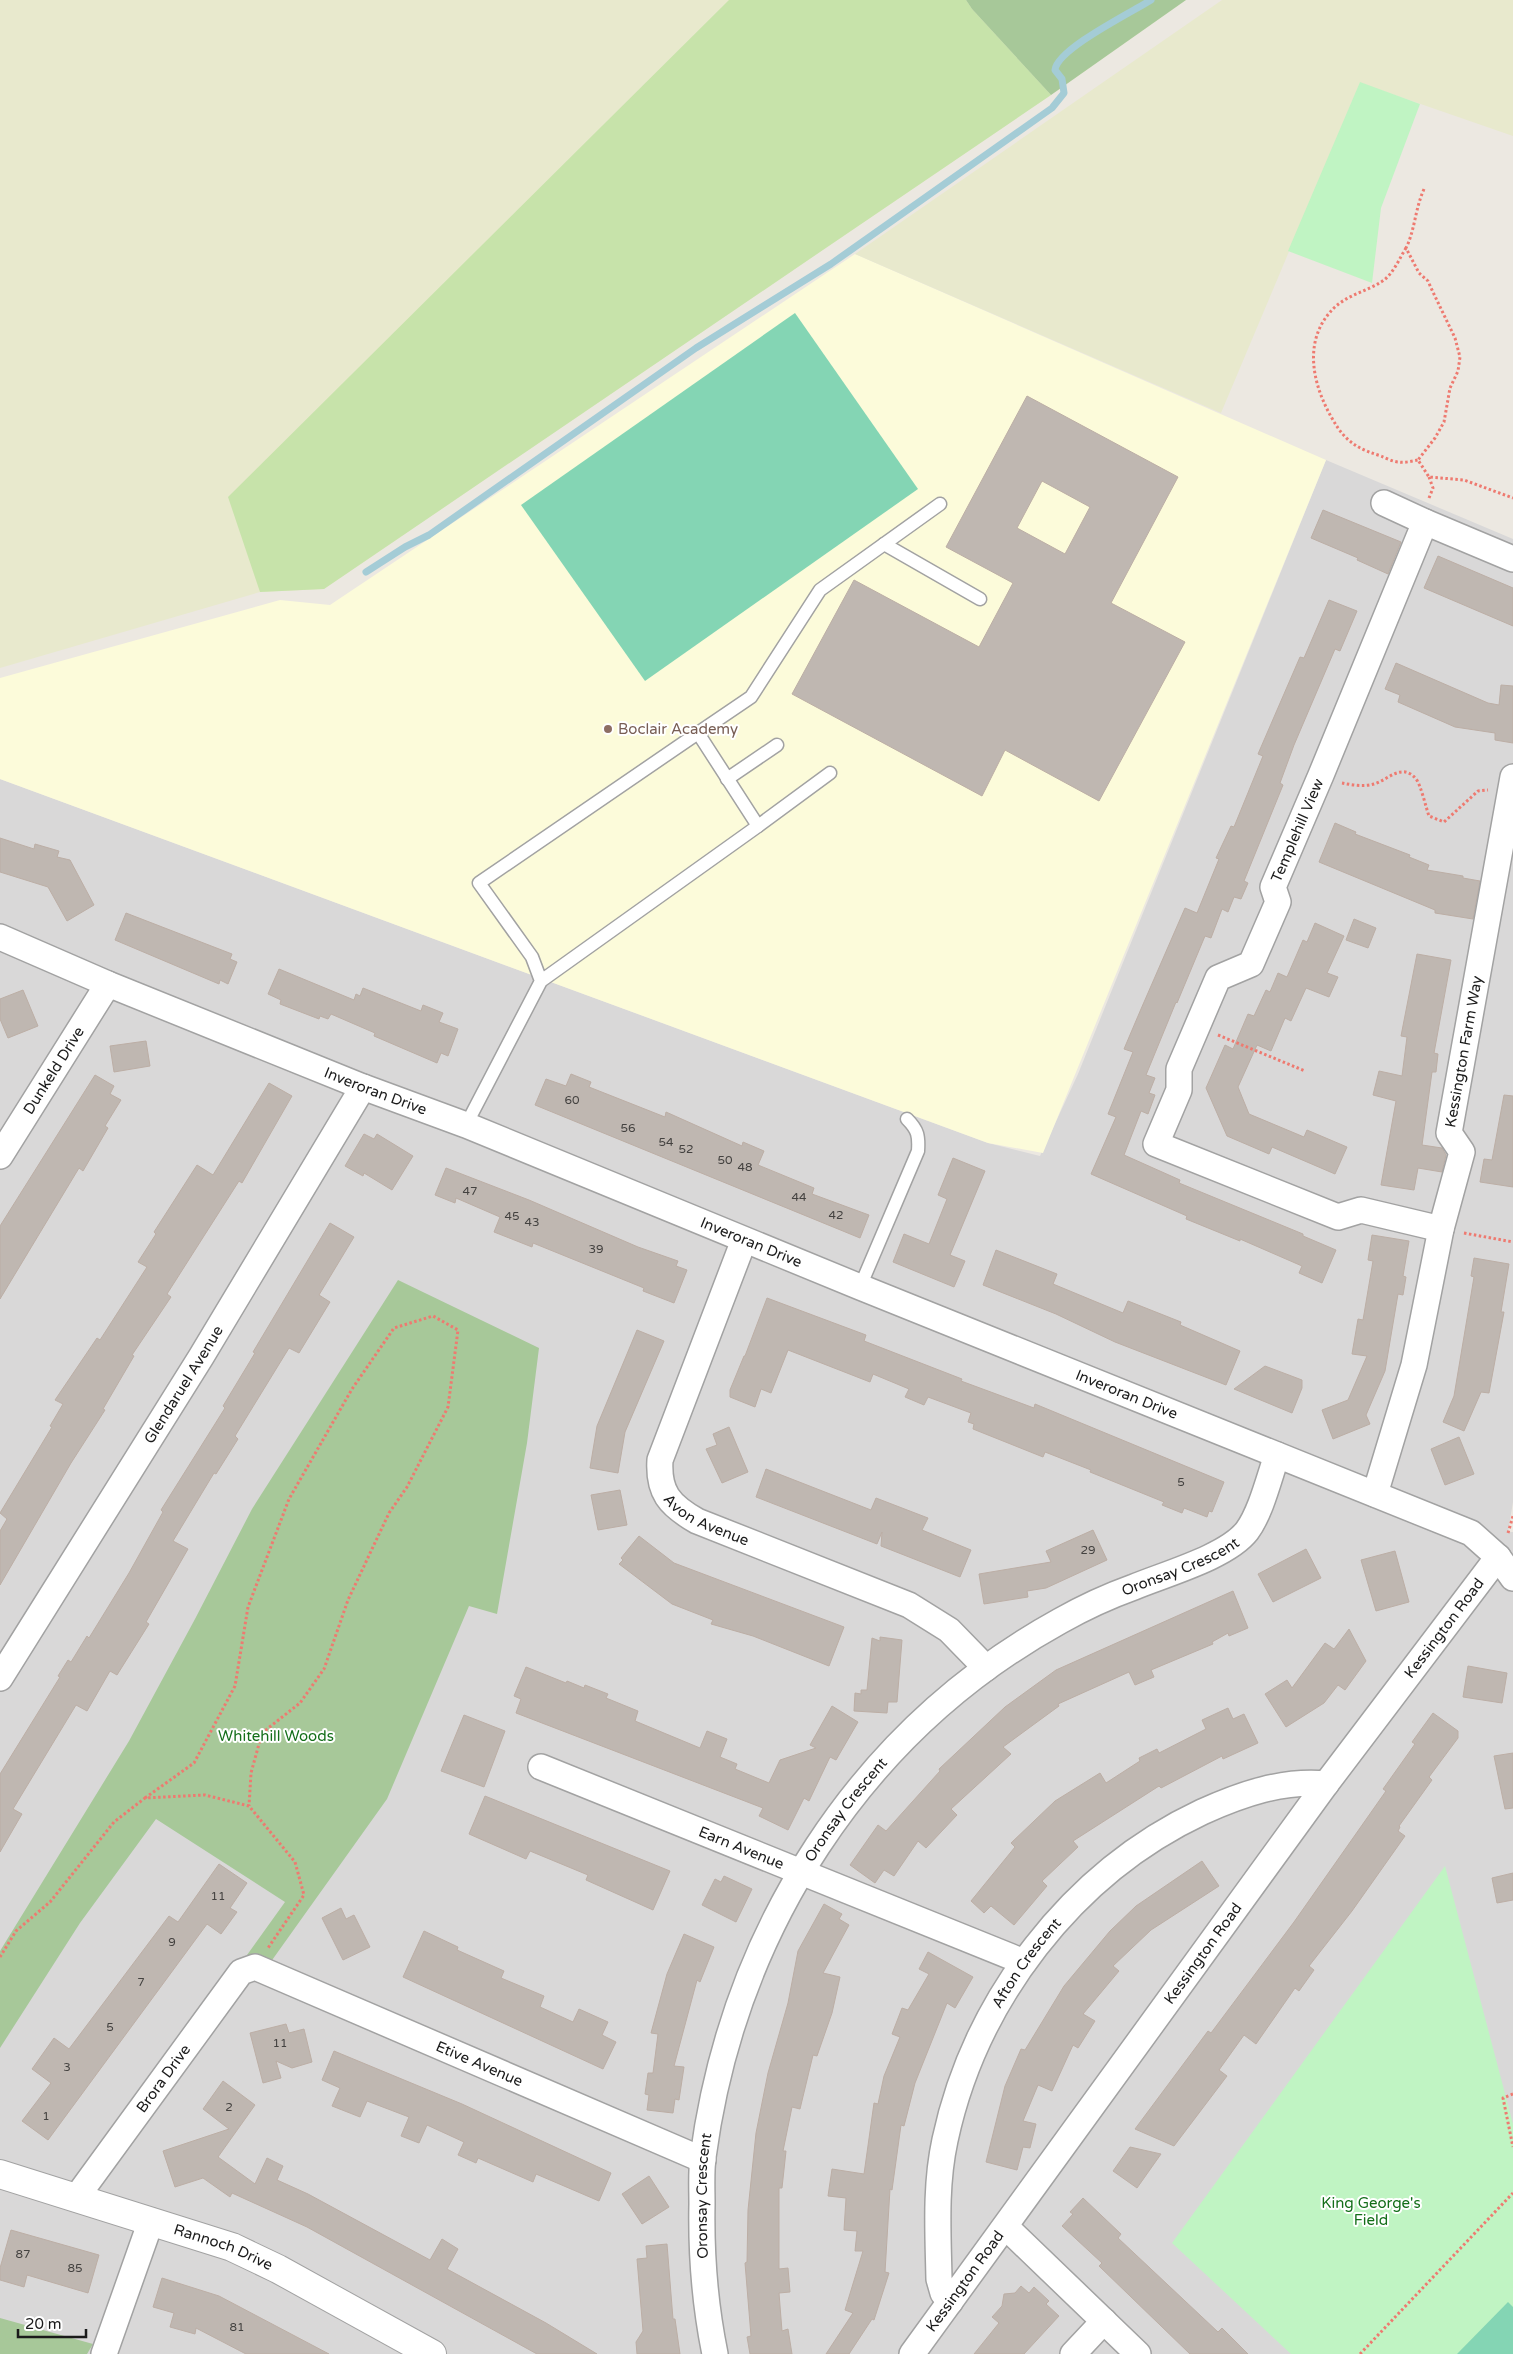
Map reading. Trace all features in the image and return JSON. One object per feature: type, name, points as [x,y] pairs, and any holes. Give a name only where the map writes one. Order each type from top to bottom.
[{"type":"street","points":[[1384,503],[1513,559]]},
{"type":"street","name":"Templehill View","points":[[1425,522],[1273,887],[1278,902],[1251,964],[1218,978],[1179,1069],[1179,1090],[1156,1144],[1338,1217],[1361,1210],[1441,1228]]},
{"type":"street","name":"Kessington Farm Way","points":[[1375,1494],[1414,1365],[1441,1228],[1462,1152],[1449,1134],[1512,783]]},
{"type":"street","name":"Inveroran Drive","points":[[0,937],[108,984],[363,1088],[466,1125],[744,1240],[1471,1534],[1498,1557],[1513,1578]]},
{"type":"street","name":"Dunkeld Drive","points":[[0,1156],[108,984]]},
{"type":"street","name":"Glendaruel Avenue","points":[[0,1678],[201,1357],[363,1088]]},
{"type":"street","name":"Avon Avenue","points":[[744,1240],[660,1460],[659,1477],[664,1492],[672,1504],[697,1521],[916,1608],[949,1630],[986,1668]]},
{"type":"street","name":"Oronsay Crescent","points":[[715,2354],[706,2298],[702,2241],[703,2160],[716,2086],[731,2027],[757,1958],[800,1872],[829,1829],[884,1761],[928,1716],[986,1668],[1060,1621],[1128,1589],[1222,1552],[1238,1541],[1249,1528],[1277,1455]]},
{"type":"street","name":"Kessington Road","points":[[912,2354],[1326,1784],[1498,1557]]},
{"type":"street","name":"Earn Avenue","points":[[541,1767],[1024,1962]]},
{"type":"street","name":"Afton Crescent","points":[[950,2302],[943,2293],[939,2279],[938,2186],[945,2139],[962,2082],[982,2034],[1003,1994],[1024,1962],[1078,1898],[1098,1880],[1142,1846],[1182,1821],[1253,1792],[1305,1782],[1326,1784]]},
{"type":"street","name":"Etive Avenue","points":[[255,1967],[703,2160]]},
{"type":"street","name":"Brora Drive","points":[[76,2198],[241,1972],[255,1967]]},
{"type":"street","name":"Rannoch Drive","points":[[0,2174],[232,2247],[432,2354]]},
{"type":"street","points":[[104,2354],[151,2221]]},
{"type":"street","points":[[1006,2227],[1138,2354]]},
{"type":"street","points":[[1072,2354],[1104,2321]]},
{"type":"lane","points":[[541,981],[532,957],[479,883],[751,697],[820,590],[940,504]]},
{"type":"lane","points":[[884,544],[980,599]]},
{"type":"lane","points":[[698,734],[758,826]]},
{"type":"lane","points":[[728,779],[777,744]]},
{"type":"lane","points":[[466,1125],[541,981],[830,774]]},
{"type":"lane","points":[[860,1287],[918,1151],[919,1136],[916,1127],[907,1119]]},
{"type":"path","points":[[1406,248],[1419,273],[1428,281],[1455,338],[1460,357],[1458,371],[1450,388],[1444,422],[1435,438],[1418,460],[1399,462],[1359,449],[1346,439],[1326,407],[1318,389],[1313,365],[1316,334],[1335,306],[1388,276],[1406,248],[1412,236],[1416,209],[1424,189]]},
{"type":"path","points":[[1418,460],[1429,477],[1464,480],[1513,498]]},
{"type":"path","points":[[1321,775],[1353,785],[1373,785],[1397,772],[1406,772],[1417,780],[1429,816],[1444,822],[1478,791],[1512,783]]},
{"type":"path","points":[[1198,1026],[1305,1072]]},
{"type":"path","points":[[1441,1228],[1513,1242]]},
{"type":"path","points":[[0,1958],[16,1931],[50,1902],[114,1822],[144,1798],[194,1763],[235,1686],[248,1607],[289,1499],[352,1389],[394,1328],[433,1316],[458,1330],[448,1407],[407,1487],[385,1522],[348,1600],[324,1669],[300,1703],[262,1733],[251,1774],[249,1806]]},
{"type":"path","points":[[1508,1532],[1513,1530]]},
{"type":"path","points":[[144,1798],[205,1794],[249,1806],[295,1862],[304,1895],[255,1967]]},
{"type":"path","points":[[1513,2094],[1503,2098],[1513,2147]]},
{"type":"path","points":[[1360,2354],[1513,2193]]},
{"type":"shaded area","points":[[0,0],[1186,0],[1051,95],[324,589],[260,592],[0,668]]},
{"type":"shaded area","points":[[1222,0],[1513,0],[1513,136],[1360,83],[1221,413],[855,254]]},
{"type":"shaded area","name":"Boclair Academy","points":[[855,254],[1326,460],[1043,1153],[988,1143],[0,779],[0,678],[280,600],[330,605]]},
{"type":"shaded area","points":[[1326,460],[1513,539],[1513,1502],[1508,1532],[1513,1532],[1513,2354],[0,2354],[0,779],[988,1143],[1040,1156],[1078,1074]]},
{"type":"green space","points":[[729,0],[966,0],[972,9],[1051,95],[324,589],[260,592],[228,497]]},
{"type":"green space","points":[[966,0],[1186,0],[1051,95],[972,9]]},
{"type":"green space","points":[[1360,82],[1420,104],[1381,208],[1372,283],[1288,251]]},
{"type":"green space","points":[[795,313],[918,489],[645,681],[521,505]]},
{"type":"green space","name":"Whitehill Woods","points":[[398,1280],[539,1348],[527,1443],[497,1614],[469,1606],[387,1799],[270,1963],[247,1955],[285,1902],[156,1819],[80,1923],[0,2048],[0,1951],[129,1741],[252,1509]]},
{"type":"green space","name":"King George's Field","points":[[1445,1866],[1513,2124],[1513,2354],[1291,2354],[1172,2243]]},
{"type":"green space","points":[[1508,2302],[1513,2307],[1513,2354],[1457,2354]]},
{"type":"green space","points":[[0,2318],[93,2344],[87,2354],[0,2354]]},
{"type":"building","points":[[1027,396],[1178,477],[1111,603],[1185,642],[1099,801],[1005,750],[982,796],[792,694],[854,580],[979,647],[1013,583],[946,547]],"holes":[[[1042,481],[1090,507],[1065,554],[1017,528]]]},
{"type":"building","points":[[1323,510],[1401,542],[1388,574],[1357,560],[1358,558],[1311,538]]},
{"type":"building","points":[[1438,556],[1513,588],[1513,626],[1424,588]]},
{"type":"building","points":[[1329,600],[1357,611],[1340,651],[1335,649],[1294,745],[1280,783],[1283,785],[1244,881],[1248,883],[1241,899],[1234,897],[1228,912],[1222,909],[1211,938],[1205,936],[1176,1002],[1146,1075],[1155,1078],[1149,1093],[1155,1095],[1148,1114],[1141,1111],[1124,1155],[1180,1180],[1179,1183],[1303,1234],[1303,1236],[1336,1250],[1322,1283],[1299,1273],[1302,1266],[1240,1239],[1240,1241],[1186,1219],[1187,1216],[1091,1174],[1116,1117],[1108,1114],[1133,1052],[1124,1049],[1185,908],[1197,913],[1219,859],[1216,858],[1231,826],[1234,827],[1263,756],[1258,754],[1300,657],[1304,658]]},
{"type":"building","points":[[1396,663],[1488,703],[1499,705],[1501,685],[1513,686],[1513,743],[1495,740],[1495,733],[1455,727],[1398,702],[1400,695],[1385,689]]},
{"type":"building","points":[[1335,823],[1356,832],[1355,834],[1410,855],[1409,857],[1429,865],[1427,870],[1480,881],[1473,919],[1435,913],[1435,910],[1319,862]]},
{"type":"building","points":[[0,838],[34,849],[35,844],[59,851],[57,857],[70,860],[94,905],[67,921],[48,887],[0,872]]},
{"type":"building","points":[[126,913],[232,954],[230,959],[237,962],[228,984],[220,980],[219,984],[115,940]]},
{"type":"building","points":[[1354,919],[1376,928],[1368,948],[1346,940]]},
{"type":"building","points":[[1315,923],[1344,936],[1327,973],[1338,977],[1329,997],[1306,988],[1291,1021],[1285,1018],[1271,1051],[1257,1045],[1238,1087],[1249,1114],[1304,1137],[1307,1130],[1347,1147],[1335,1174],[1272,1147],[1269,1154],[1227,1136],[1206,1088],[1225,1045],[1233,1049],[1248,1014],[1254,1016],[1266,990],[1270,992],[1278,973],[1287,977],[1303,940],[1307,942]]},
{"type":"building","points":[[1417,954],[1451,960],[1434,1053],[1438,1054],[1436,1072],[1432,1072],[1422,1145],[1442,1148],[1446,1155],[1442,1172],[1418,1168],[1414,1190],[1381,1185],[1396,1101],[1373,1095],[1379,1071],[1402,1076],[1407,1037],[1401,1036]]},
{"type":"building","points":[[279,969],[354,1000],[356,994],[360,996],[363,988],[421,1011],[423,1005],[443,1013],[439,1022],[458,1029],[448,1056],[441,1053],[437,1063],[374,1036],[375,1033],[331,1014],[328,1019],[320,1016],[319,1019],[280,1004],[281,1000],[268,994]]},
{"type":"building","points":[[23,990],[38,1026],[8,1038],[0,1019],[0,999]]},
{"type":"building","points":[[146,1041],[150,1066],[114,1072],[110,1046]]},
{"type":"building","points":[[571,1074],[591,1082],[589,1087],[665,1117],[666,1112],[742,1146],[743,1142],[764,1151],[758,1165],[814,1188],[812,1194],[869,1215],[860,1238],[535,1105],[546,1079],[566,1086]]},
{"type":"building","points":[[95,1075],[114,1086],[110,1094],[121,1100],[105,1126],[108,1128],[83,1171],[79,1168],[0,1299],[0,1226]]},
{"type":"building","points":[[269,1083],[292,1096],[242,1183],[239,1181],[167,1294],[171,1297],[132,1355],[134,1356],[103,1409],[105,1410],[71,1463],[0,1585],[0,1531],[7,1519],[0,1513],[52,1427],[50,1426],[63,1404],[55,1400],[97,1338],[100,1340],[147,1267],[138,1262],[156,1234],[154,1232],[197,1165],[213,1175]]},
{"type":"building","points":[[1504,1095],[1513,1096],[1513,1187],[1480,1182],[1484,1159],[1492,1160]]},
{"type":"building","points":[[364,1134],[374,1139],[377,1134],[413,1156],[392,1190],[364,1173],[363,1176],[345,1166]]},
{"type":"building","points":[[953,1158],[985,1171],[950,1255],[965,1261],[954,1287],[893,1262],[904,1234],[929,1244],[947,1199],[938,1195]]},
{"type":"building","points":[[446,1168],[529,1200],[638,1247],[678,1261],[676,1266],[687,1270],[674,1303],[643,1291],[644,1288],[533,1243],[532,1247],[494,1232],[500,1217],[456,1198],[455,1203],[435,1195]]},
{"type":"building","points":[[330,1223],[354,1237],[319,1295],[330,1302],[299,1353],[289,1348],[235,1436],[238,1439],[216,1474],[214,1473],[173,1541],[188,1549],[146,1622],[149,1624],[117,1675],[110,1671],[87,1711],[76,1705],[13,1809],[22,1814],[0,1852],[0,1774],[60,1677],[58,1676],[68,1660],[71,1662],[87,1636],[89,1638],[129,1573],[163,1512],[161,1510],[225,1408],[223,1406],[255,1353],[253,1352]]},
{"type":"building","points":[[1372,1235],[1409,1241],[1403,1276],[1406,1277],[1403,1295],[1398,1294],[1385,1371],[1366,1415],[1370,1424],[1333,1439],[1322,1410],[1348,1400],[1367,1356],[1352,1354],[1358,1319],[1363,1320],[1373,1261],[1368,1260]]},
{"type":"building","points":[[996,1250],[1057,1274],[1053,1284],[1123,1313],[1128,1301],[1181,1322],[1180,1325],[1240,1351],[1226,1385],[1115,1342],[1056,1314],[983,1285]]},
{"type":"building","points":[[1474,1258],[1509,1264],[1501,1312],[1504,1312],[1489,1393],[1481,1392],[1464,1431],[1443,1422],[1454,1396],[1474,1277],[1471,1276]]},
{"type":"building","points":[[767,1298],[866,1335],[864,1341],[962,1379],[961,1381],[1034,1408],[1035,1404],[1224,1482],[1212,1512],[1209,1511],[1207,1517],[1184,1508],[1182,1513],[1162,1505],[1164,1502],[1090,1472],[1091,1470],[1045,1452],[1043,1457],[973,1429],[974,1424],[968,1422],[971,1413],[928,1397],[924,1405],[905,1397],[909,1389],[873,1374],[870,1382],[788,1350],[771,1393],[761,1389],[755,1407],[730,1397],[730,1390]]},
{"type":"building","points":[[637,1330],[664,1341],[625,1432],[618,1473],[590,1468],[597,1426]]},
{"type":"building","points":[[1265,1366],[1302,1380],[1302,1388],[1292,1413],[1234,1389]]},
{"type":"building","points":[[729,1427],[748,1472],[722,1483],[706,1449],[717,1445],[713,1434]]},
{"type":"building","points":[[1459,1437],[1474,1474],[1445,1485],[1431,1449]]},
{"type":"building","points":[[766,1469],[871,1510],[876,1498],[928,1518],[922,1530],[971,1550],[960,1577],[881,1546],[882,1532],[877,1544],[756,1497]]},
{"type":"building","points":[[620,1490],[627,1525],[598,1530],[591,1495]]},
{"type":"building","points":[[1093,1530],[1107,1560],[1046,1588],[1027,1591],[1028,1597],[984,1604],[979,1574],[1051,1562],[1046,1551]]},
{"type":"building","points":[[639,1536],[674,1563],[844,1627],[829,1666],[753,1636],[711,1624],[713,1620],[672,1604],[619,1564],[623,1560],[621,1558]]},
{"type":"building","points":[[1306,1549],[1321,1578],[1273,1602],[1258,1574]]},
{"type":"building","points":[[1395,1551],[1409,1602],[1376,1611],[1361,1560]]},
{"type":"building","points":[[1233,1591],[1248,1628],[1229,1636],[1228,1633],[1212,1642],[1213,1644],[1151,1670],[1154,1677],[1135,1685],[1129,1672],[1058,1704],[1059,1706],[1003,1747],[1011,1754],[951,1809],[957,1815],[926,1848],[918,1841],[894,1876],[884,1870],[875,1883],[850,1865],[878,1825],[886,1831],[940,1771],[939,1769],[1005,1707],[1056,1670]]},
{"type":"building","points":[[1349,1629],[1366,1661],[1345,1690],[1338,1685],[1324,1703],[1286,1727],[1265,1694],[1287,1680],[1292,1688],[1325,1643],[1334,1649]]},
{"type":"building","points":[[880,1637],[902,1640],[897,1702],[888,1702],[887,1713],[854,1711],[855,1693],[861,1694],[861,1690],[867,1690],[872,1638],[880,1641]]},
{"type":"building","points":[[1468,1666],[1507,1673],[1502,1703],[1463,1697]]},
{"type":"building","points":[[526,1667],[566,1683],[567,1681],[584,1688],[585,1685],[608,1694],[606,1698],[638,1711],[635,1721],[700,1748],[707,1731],[727,1739],[720,1757],[737,1764],[735,1769],[769,1783],[780,1760],[816,1748],[810,1745],[832,1706],[858,1722],[836,1760],[830,1757],[809,1801],[804,1798],[788,1830],[759,1816],[763,1808],[516,1713],[521,1699],[514,1696]]},
{"type":"building","points":[[1228,1708],[1233,1719],[1244,1714],[1258,1743],[1223,1759],[1222,1756],[1161,1788],[1159,1786],[1073,1841],[1078,1847],[1042,1881],[1047,1886],[1014,1925],[991,1906],[984,1913],[971,1901],[1015,1847],[1011,1843],[1055,1801],[1100,1773],[1106,1783],[1140,1761],[1139,1758],[1157,1749],[1159,1753],[1206,1729],[1202,1720]]},
{"type":"building","points":[[1433,1713],[1458,1731],[1458,1738],[1429,1777],[1432,1780],[1399,1826],[1398,1831],[1405,1836],[1352,1911],[1309,1966],[1314,1970],[1299,1991],[1295,1988],[1256,2044],[1244,2035],[1219,2070],[1227,2076],[1174,2146],[1135,2129],[1208,2031],[1211,2033],[1294,1922],[1386,1791],[1383,1789],[1415,1744],[1412,1742]]},
{"type":"building","points":[[464,1715],[505,1731],[484,1787],[441,1771]]},
{"type":"building","points":[[1513,1753],[1513,1808],[1505,1809],[1494,1756]]},
{"type":"building","points":[[485,1796],[670,1871],[653,1910],[586,1880],[588,1875],[530,1851],[526,1859],[469,1834]]},
{"type":"building","points":[[1202,1861],[1219,1886],[1151,1930],[1113,1966],[1119,1971],[1083,2014],[1095,2021],[1078,2048],[1073,2045],[1052,2091],[1038,2085],[1023,2121],[1036,2124],[1030,2148],[1023,2147],[1017,2170],[986,2162],[1005,2086],[1021,2049],[1025,2050],[1064,1986],[1110,1931],[1136,1906]]},
{"type":"building","points":[[219,1864],[247,1883],[230,1908],[237,1912],[221,1934],[207,1924],[48,2140],[22,2121],[51,2083],[32,2069],[54,2038],[69,2049],[169,1916],[178,1922]]},
{"type":"building","points":[[1513,1873],[1513,1900],[1497,1903],[1492,1878]]},
{"type":"building","points":[[724,1876],[752,1889],[736,1922],[702,1905],[715,1879],[721,1882]]},
{"type":"building","points":[[824,1904],[842,1914],[839,1919],[849,1925],[823,1973],[840,1977],[832,2013],[817,2056],[813,2055],[800,2109],[792,2107],[783,2151],[786,2151],[782,2188],[779,2188],[779,2269],[788,2268],[790,2292],[779,2293],[782,2331],[788,2329],[792,2354],[750,2354],[747,2337],[751,2336],[745,2263],[747,2262],[748,2210],[756,2133],[768,2073],[788,2003],[798,1951]]},
{"type":"building","points":[[341,1908],[346,1919],[354,1915],[370,1947],[343,1960],[322,1918]]},
{"type":"building","points":[[424,1931],[458,1947],[457,1950],[504,1971],[501,1978],[544,1996],[540,2007],[573,2022],[579,2009],[608,2022],[602,2035],[616,2042],[603,2069],[403,1977]]},
{"type":"building","points":[[684,1934],[714,1947],[700,1982],[697,1980],[674,2066],[684,2067],[679,2100],[675,2099],[673,2113],[647,2110],[649,2095],[645,2094],[648,2073],[653,2073],[658,2034],[651,2033],[667,1974]]},
{"type":"building","points":[[928,1952],[973,1977],[955,2008],[947,2003],[915,2083],[904,2126],[901,2125],[892,2190],[890,2189],[885,2272],[889,2273],[874,2320],[872,2319],[849,2354],[826,2354],[853,2313],[845,2310],[863,2251],[855,2251],[857,2231],[844,2230],[846,2198],[828,2196],[832,2169],[864,2174],[874,2103],[878,2104],[884,2076],[900,2037],[892,2034],[902,2008],[908,2010],[929,1974],[919,1969]]},
{"type":"building","points":[[286,2024],[289,2033],[304,2029],[312,2062],[292,2068],[276,2061],[281,2078],[263,2083],[250,2033]]},
{"type":"building","points":[[334,2051],[462,2104],[611,2173],[599,2201],[536,2174],[533,2182],[478,2158],[476,2163],[458,2155],[464,2142],[427,2125],[419,2143],[401,2136],[409,2117],[367,2101],[360,2117],[332,2106],[340,2088],[322,2080]]},
{"type":"building","points":[[223,2081],[255,2105],[218,2157],[255,2184],[267,2158],[283,2166],[277,2180],[308,2194],[430,2260],[442,2239],[458,2249],[447,2269],[546,2323],[597,2354],[537,2354],[307,2227],[232,2193],[230,2197],[203,2178],[175,2187],[163,2151],[229,2129],[203,2109]]},
{"type":"building","points":[[1130,2147],[1161,2154],[1137,2188],[1113,2171]]},
{"type":"building","points":[[649,2176],[669,2207],[642,2224],[622,2194]]},
{"type":"building","points":[[1083,2198],[1121,2234],[1118,2238],[1218,2332],[1222,2328],[1248,2354],[1190,2354],[1099,2266],[1102,2263],[1062,2226],[1073,2214],[1070,2212]]},
{"type":"building","points":[[11,2230],[99,2255],[88,2293],[27,2275],[24,2287],[0,2280],[0,2268]]},
{"type":"building","points":[[667,2244],[673,2319],[675,2319],[680,2354],[637,2354],[636,2342],[643,2331],[637,2259],[647,2258],[646,2246]]},
{"type":"building","points":[[162,2278],[219,2296],[329,2354],[246,2354],[196,2328],[195,2334],[170,2327],[174,2313],[153,2307]]},
{"type":"building","points":[[1021,2286],[1029,2293],[1034,2287],[1049,2301],[1046,2304],[1059,2316],[1024,2354],[974,2354],[999,2323],[992,2317],[1002,2306],[1004,2294],[1015,2293]]},
{"type":"waterway","points":[[366,572],[405,547],[429,535],[696,348],[831,264],[1052,108],[1064,93],[1062,79],[1055,70],[1059,61],[1081,42],[1151,0]]},
{"type":"place","name":"Boclair Academy","points":[[608,729]]}]
